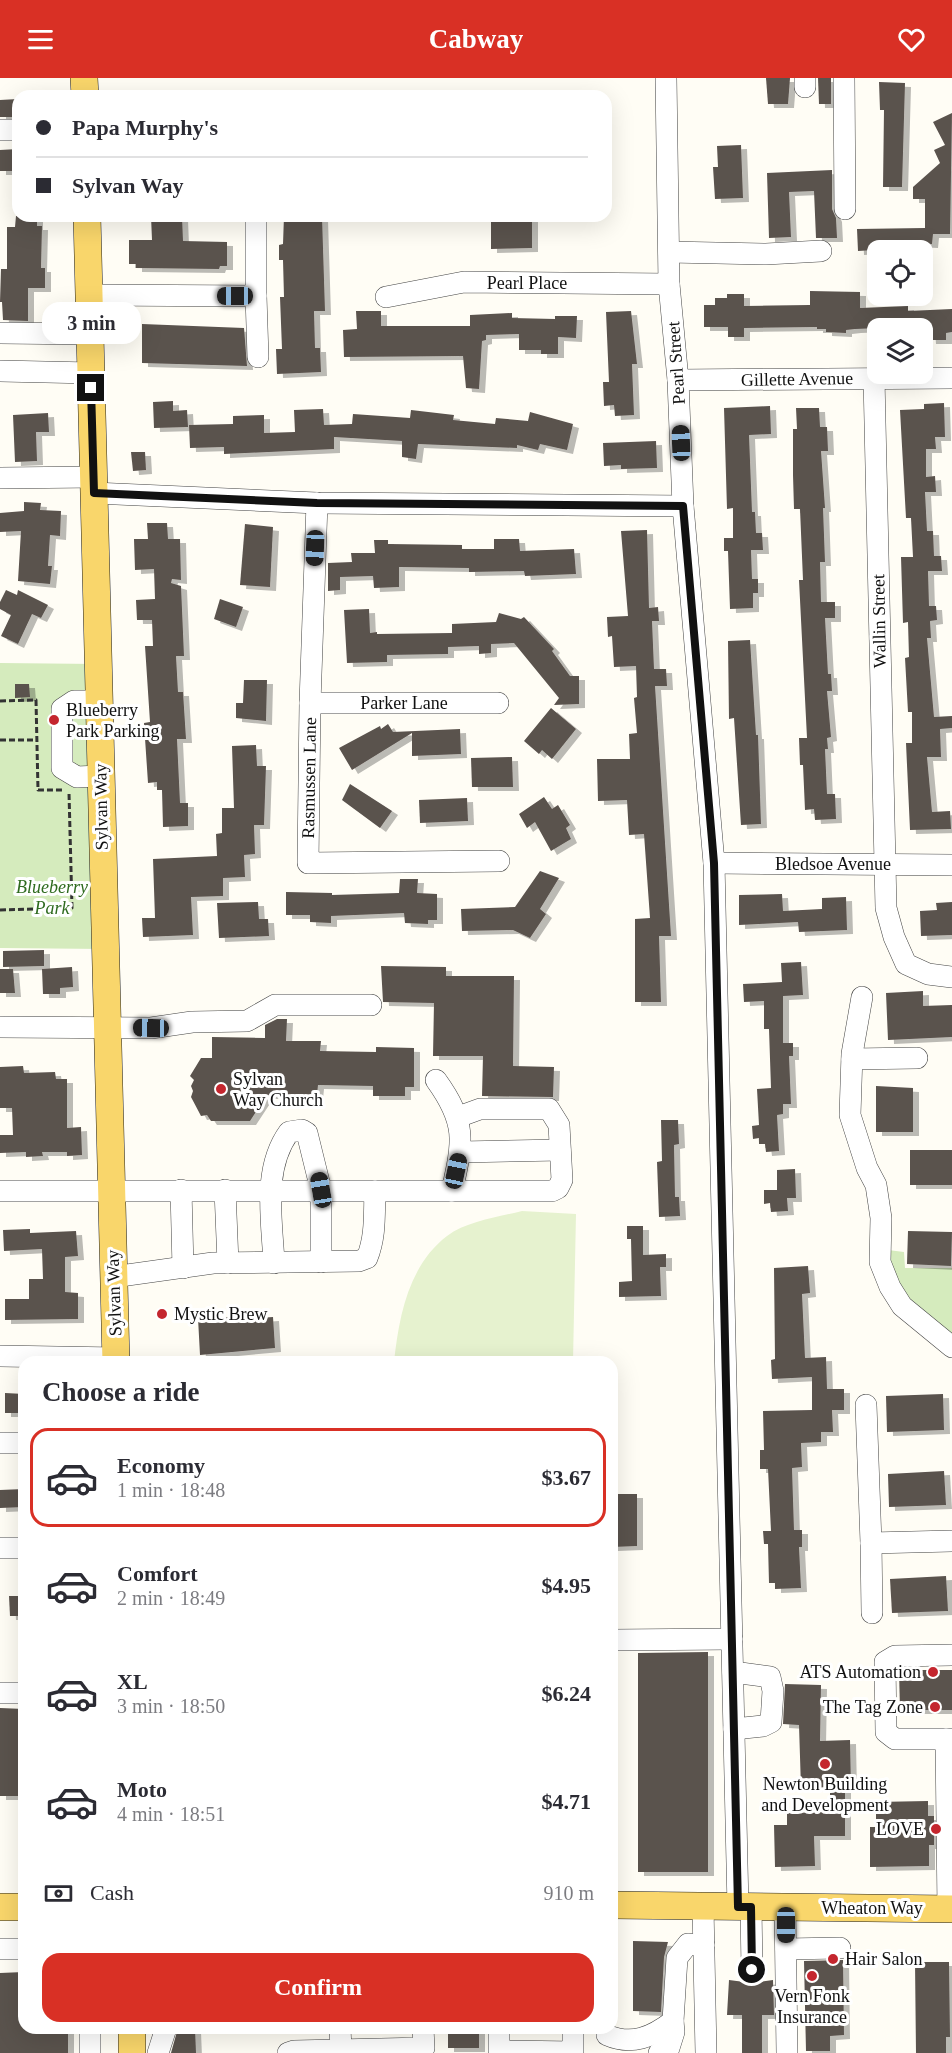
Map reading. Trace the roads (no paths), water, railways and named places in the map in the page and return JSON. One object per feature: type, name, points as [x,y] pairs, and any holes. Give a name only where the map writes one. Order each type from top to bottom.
[{"type":"main road","name":"Sylvan Way","points":[[87,222],[116,1356]]},
{"type":"main road","name":"Wheaton Way","points":[[618,1905],[950,1909]]},
{"type":"main road","points":[[0,1907],[18,1907]]},
{"type":"main road","points":[[132,2034],[132,2053]]},
{"type":"street","name":"Pearl Street","points":[[666,78],[669,284],[678,380],[683,506],[714,863],[734,1729],[744,1907],[752,1970]]},
{"type":"street","points":[[844,78],[845,209]]},
{"type":"street","points":[[256,222],[258,357]]},
{"type":"street","points":[[669,252],[766,254],[821,251]]},
{"type":"street","name":"Pearl Place","points":[[386,297],[464,282],[669,284]]},
{"type":"street","points":[[88,295],[256,296]]},
{"type":"street","points":[[0,333],[90,334]]},
{"type":"street","points":[[0,371],[91,373]]},
{"type":"street","name":"Gillette Avenue","points":[[678,380],[867,378]]},
{"type":"street","name":"Gillette Avenue","points":[[933,378],[952,378]]},
{"type":"street","name":"Wallin Street","points":[[874,384],[886,908],[894,937],[906,964],[928,974],[952,977]]},
{"type":"street","points":[[0,478],[317,503],[683,506]]},
{"type":"street","name":"Rasmussen Lane","points":[[317,503],[310,704],[308,863],[499,861]]},
{"type":"street","points":[[99,701],[74,701],[62,709],[62,768],[76,777],[100,776]]},
{"type":"street","name":"Parker Lane","points":[[310,704],[498,703]]},
{"type":"street","name":"Bledsoe Avenue","points":[[714,863],[952,865]]},
{"type":"street","points":[[862,997],[852,1059],[850,1115],[867,1168],[876,1185],[881,1218],[880,1262],[890,1287],[902,1306],[952,1347]]},
{"type":"street","points":[[0,1027],[151,1028],[192,1022],[247,1021],[275,1005],[371,1005]]},
{"type":"street","points":[[852,1059],[917,1058]]},
{"type":"street","points":[[436,1080],[454,1105],[458,1117],[461,1152],[452,1191]]},
{"type":"street","points":[[0,1191],[552,1191],[558,1188],[562,1180],[559,1125],[549,1109],[480,1109],[458,1117]]},
{"type":"street","points":[[274,1263],[270,1190],[281,1143],[289,1132],[302,1130],[307,1133],[321,1190],[321,1263]]},
{"type":"street","points":[[461,1152],[560,1150]]},
{"type":"street","points":[[181,1190],[183,1268]]},
{"type":"street","points":[[225,1190],[228,1263]]},
{"type":"street","points":[[113,1277],[228,1263],[359,1262],[367,1258],[374,1232],[375,1191]]},
{"type":"street","points":[[0,1356],[18,1357]]},
{"type":"street","points":[[866,1405],[872,1613]]},
{"type":"street","points":[[0,1443],[18,1443]]},
{"type":"street","points":[[871,1543],[952,1541]]},
{"type":"street","points":[[0,1548],[18,1548]]},
{"type":"street","points":[[618,1640],[732,1639]]},
{"type":"street","points":[[950,1909],[949,1739],[895,1739],[886,1732],[884,1668],[885,1662],[895,1656],[952,1655]]},
{"type":"street","points":[[733,1672],[770,1677],[773,1691],[771,1722],[763,1726],[734,1729]]},
{"type":"street","points":[[0,1693],[18,1693]]},
{"type":"street","points":[[703,1907],[706,2053]]},
{"type":"street","points":[[785,1907],[787,2053]]},
{"type":"street","points":[[659,2053],[669,2048],[674,2032],[676,1958],[688,1944],[704,1945]]},
{"type":"street","points":[[786,1949],[840,1948]]},
{"type":"street","points":[[0,1949],[18,1949]]},
{"type":"street","points":[[614,2041],[647,2038],[673,2021]]},
{"type":"street","points":[[90,2034],[90,2053]]},
{"type":"street","points":[[158,2053],[164,2034]]},
{"type":"street","points":[[340,2034],[340,2049]]},
{"type":"street","points":[[486,2034],[492,2052]]},
{"type":"street","points":[[492,2052],[497,2034]]},
{"type":"street","points":[[492,2052],[573,2052],[573,2034]]},
{"type":"street","points":[[288,2053],[294,2050],[424,2043]]},
{"type":"place","name":"Blueberry Park Parking","points":[[54,720]]},
{"type":"place","name":"Sylvan Way Church","points":[[221,1089]]},
{"type":"place","name":"Mystic Brew","points":[[162,1314]]},
{"type":"place","name":"ATS Automation","points":[[933,1672]]},
{"type":"place","name":"The Tag Zone","points":[[935,1707]]},
{"type":"place","name":"Newton Building and Development","points":[[825,1764]]},
{"type":"place","name":"LOVE","points":[[936,1829]]},
{"type":"place","name":"Hair Salon","points":[[833,1959]]},
{"type":"place","name":"Vern Fonk Insurance","points":[[812,1976]]},
{"type":"park label","name":"Blueberry Park","points":[[52,897]]}]
